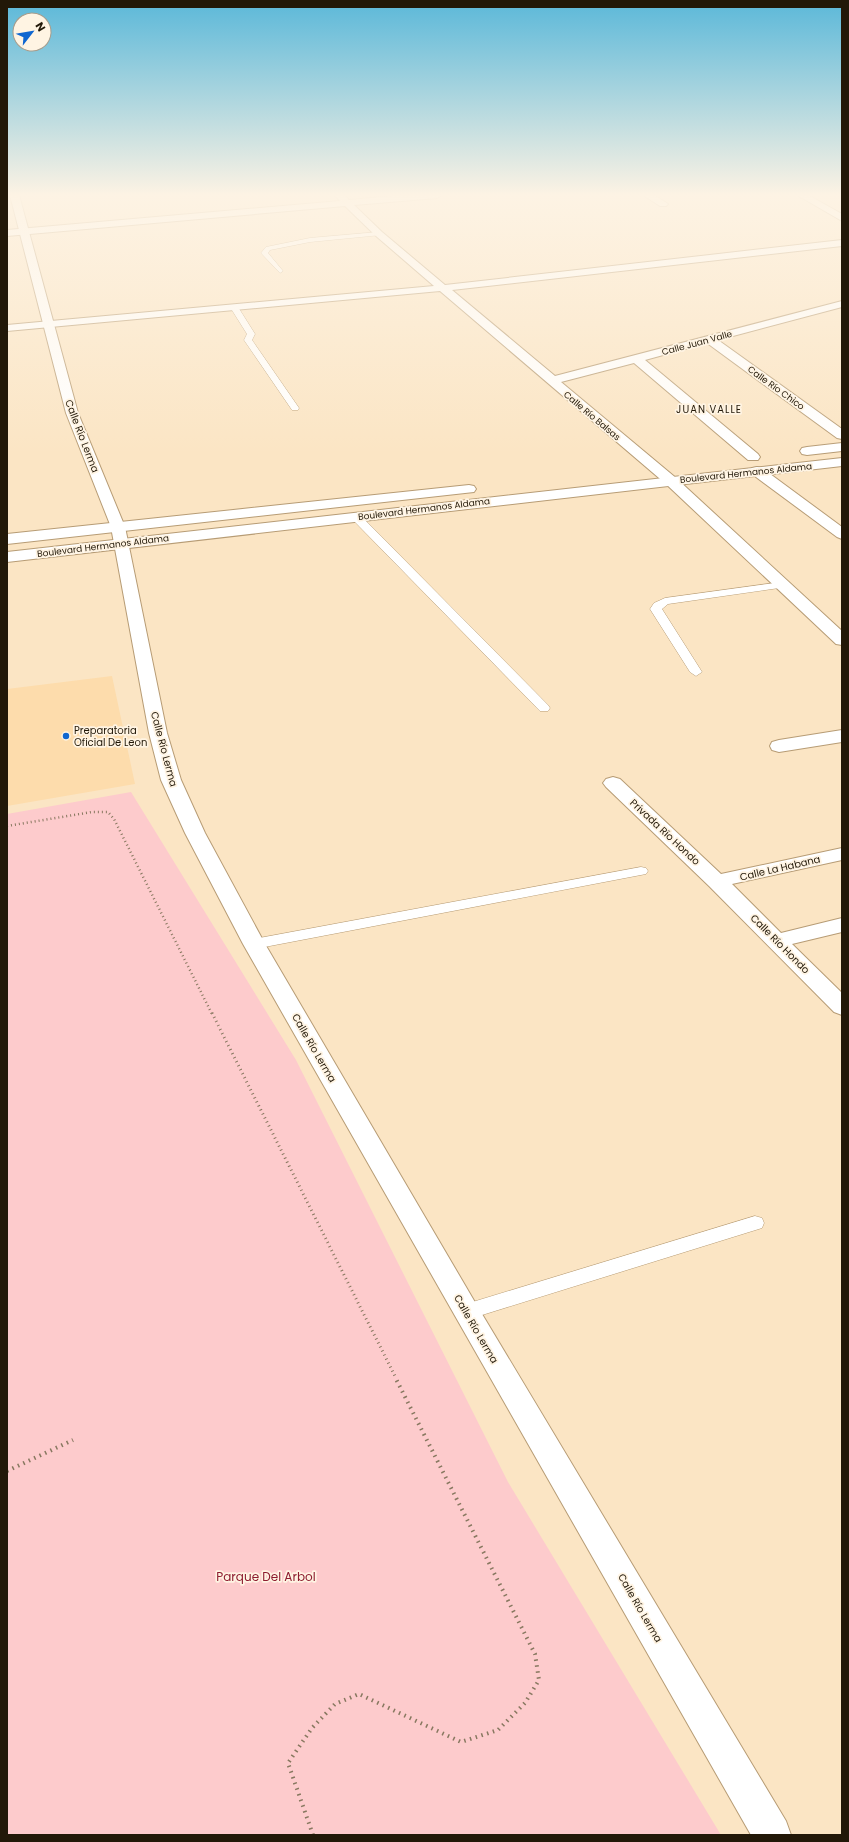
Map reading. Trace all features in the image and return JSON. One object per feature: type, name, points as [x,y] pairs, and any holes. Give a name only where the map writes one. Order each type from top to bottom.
[{"type":"street","name":"Calle Río Lerma","points":[[35,281],[72,413],[119,535],[158,733],[171,780],[195,833],[254,944],[466,1312],[772,1835]]},
{"type":"street","name":"Calle Río Balsas","points":[[435,281],[671,481],[842,640]]},
{"type":"street","points":[[7,328],[505,281]]},
{"type":"street","name":"Calle Juan Valle","points":[[551,381],[842,304]]},
{"type":"street","name":"Calle Río Chico","points":[[710,340],[842,435]]},
{"type":"street","points":[[638,359],[753,457]]},
{"type":"street","name":"Boulevard Hermanos Aldama","points":[[797,452],[842,447]]},
{"type":"street","name":"Boulevard Hermanos Aldama","points":[[737,458],[768,455]]},
{"type":"street","name":"Boulevard Hermanos Aldama","points":[[7,539],[119,535],[356,517],[842,462]]},
{"type":"street","name":"Boulevard Hermanos Aldama","points":[[638,470],[676,465]]},
{"type":"street","points":[[757,472],[842,534]]},
{"type":"street","name":"Boulevard Hermanos Aldama","points":[[7,557],[119,535],[483,487]]},
{"type":"street","points":[[778,746],[842,736]]},
{"type":"street","name":"Privada Río Hondo","points":[[613,783],[718,882]]},
{"type":"street","name":"Calle La Habana","points":[[718,882],[842,854]]},
{"type":"street","name":"Calle Río Hondo","points":[[718,882],[841,1005]]},
{"type":"street","points":[[776,940],[842,925]]},
{"type":"lane","points":[[234,307],[252,334],[248,340],[295,408]]},
{"type":"lane","points":[[356,517],[544,708]]},
{"type":"lane","points":[[696,672],[656,609],[658,604],[666,601],[782,585]]},
{"type":"lane","points":[[254,944],[641,872]]},
{"type":"lane","points":[[466,1312],[755,1223]]},
{"type":"path","points":[[7,826],[92,812],[108,812],[114,819],[535,1654],[539,1680],[525,1703],[498,1730],[461,1742],[359,1694],[335,1704],[312,1728],[288,1763],[313,1835]]},
{"type":"path","points":[[7,1471],[73,1440]]},
{"type":"shaded area","name":"Preparatoria Oficial De Leon","points":[[112,676],[135,784],[7,806],[7,689]]},
{"type":"green space","name":"Parque Del Arbol","points":[[131,792],[296,1060],[508,1482],[721,1835],[7,1835],[7,814]]},
{"type":"place","name":"Preparatoria Oficial De Leon","points":[[66,736]]},
{"type":"district","name":"JUAN VALLE","points":[[709,409]]}]
